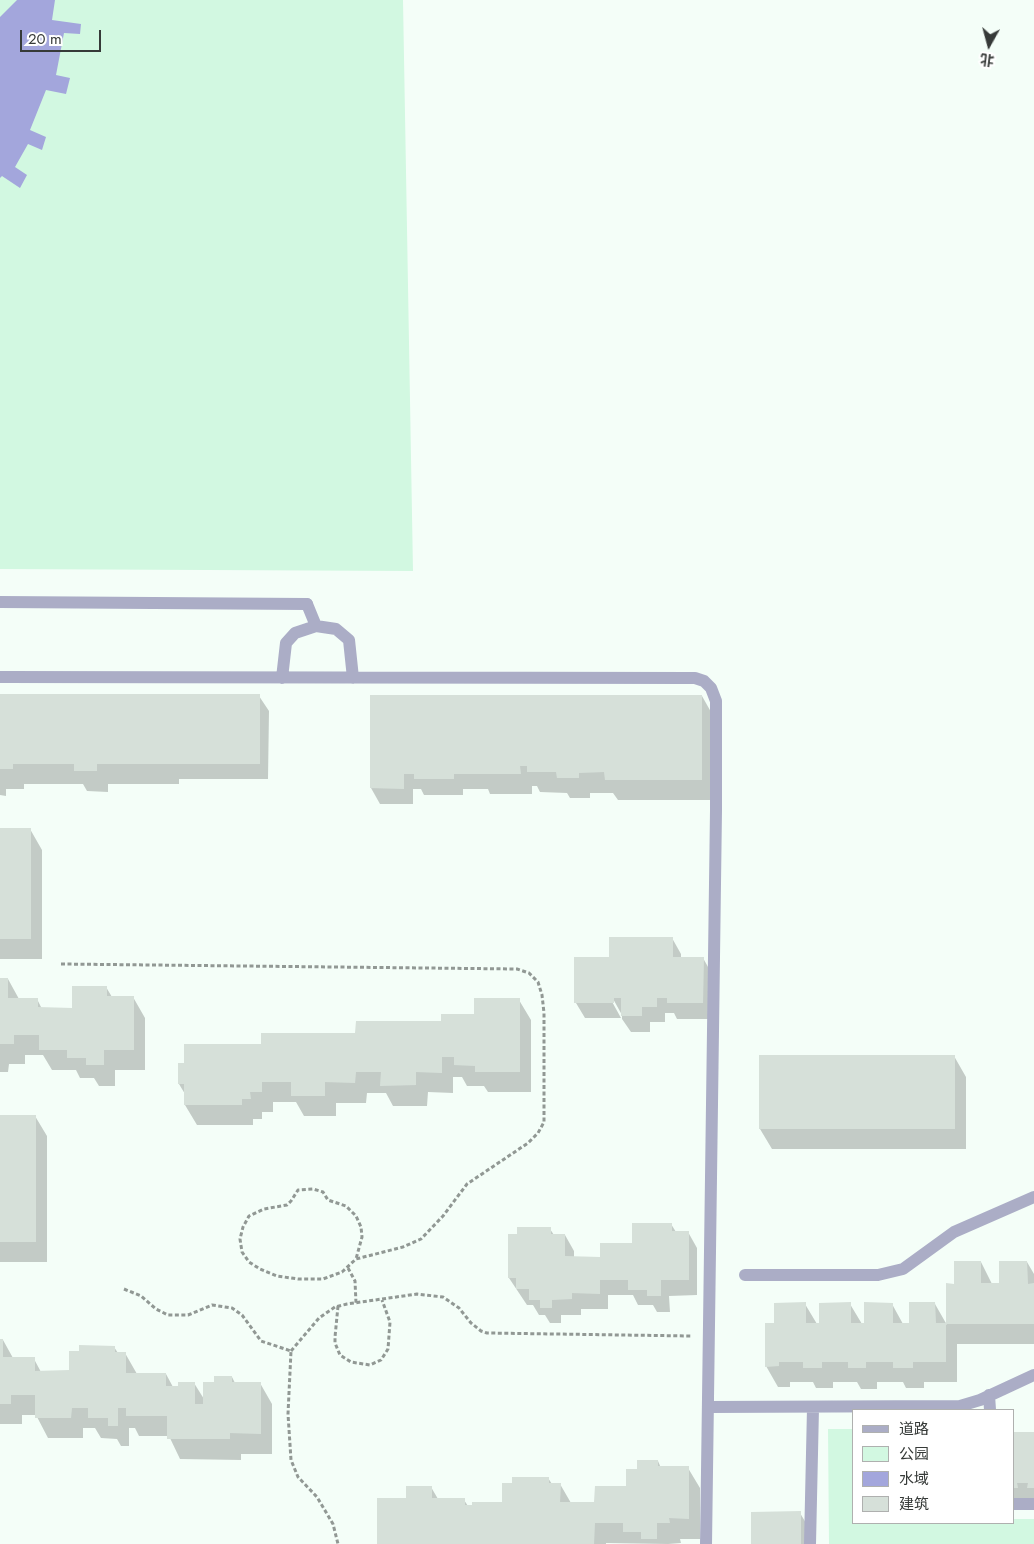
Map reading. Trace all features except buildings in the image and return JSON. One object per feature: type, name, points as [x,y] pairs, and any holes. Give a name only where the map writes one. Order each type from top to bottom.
[{"type":"street","points":[[0,602],[307,604],[316,626]]},
{"type":"street","points":[[282,678],[286,643],[295,633],[316,626],[336,629],[349,640],[353,678]]},
{"type":"street","points":[[0,677],[695,678],[704,681],[710,688],[716,701],[716,710],[706,1544]]},
{"type":"street","points":[[745,1275],[878,1275],[903,1269],[954,1232],[1034,1197]]},
{"type":"street","points":[[708,1407],[960,1406],[1034,1375]]},
{"type":"street","points":[[990,1395],[990,1409]]},
{"type":"street","points":[[810,1544],[813,1408]]},
{"type":"street","points":[[1014,1504],[1034,1504]]},
{"type":"path","points":[[61,964],[517,969],[529,973],[538,982],[544,1013],[544,1122],[541,1128],[528,1142],[467,1184],[443,1216],[421,1239],[403,1247],[356,1259]]},
{"type":"path","points":[[313,1189],[322,1192],[328,1200],[346,1206],[356,1216],[362,1227],[362,1237],[356,1259],[342,1272],[324,1279],[298,1279],[277,1276],[249,1262],[242,1252],[240,1239],[243,1227],[249,1216],[286,1205],[298,1190],[313,1189]]},
{"type":"path","points":[[348,1267],[354,1281],[356,1303]]},
{"type":"path","points":[[124,1289],[141,1296],[156,1309],[168,1315],[188,1315],[212,1305],[232,1308],[242,1315],[261,1341],[292,1351]]},
{"type":"path","points":[[338,1544],[333,1524],[317,1497],[298,1477],[291,1460],[288,1414],[292,1351],[319,1318],[338,1306],[417,1294],[443,1297],[458,1308],[476,1327],[487,1333],[709,1336]]},
{"type":"path","points":[[338,1306],[335,1343],[340,1356],[351,1362],[370,1365],[382,1360],[388,1349],[390,1322],[382,1300]]},
{"type":"green space","points":[[0,0],[403,0],[413,571],[0,569]]},
{"type":"green space","points":[[828,1429],[852,1429],[852,1524],[1014,1524],[1014,1519],[1034,1519],[1034,1544],[829,1544]]},
{"type":"water","points":[[17,0],[55,0],[52,20],[81,24],[80,34],[64,33],[56,75],[70,78],[66,94],[46,90],[30,130],[46,137],[42,150],[28,144],[15,167],[27,175],[20,188],[2,176],[0,178],[0,17]]}]
